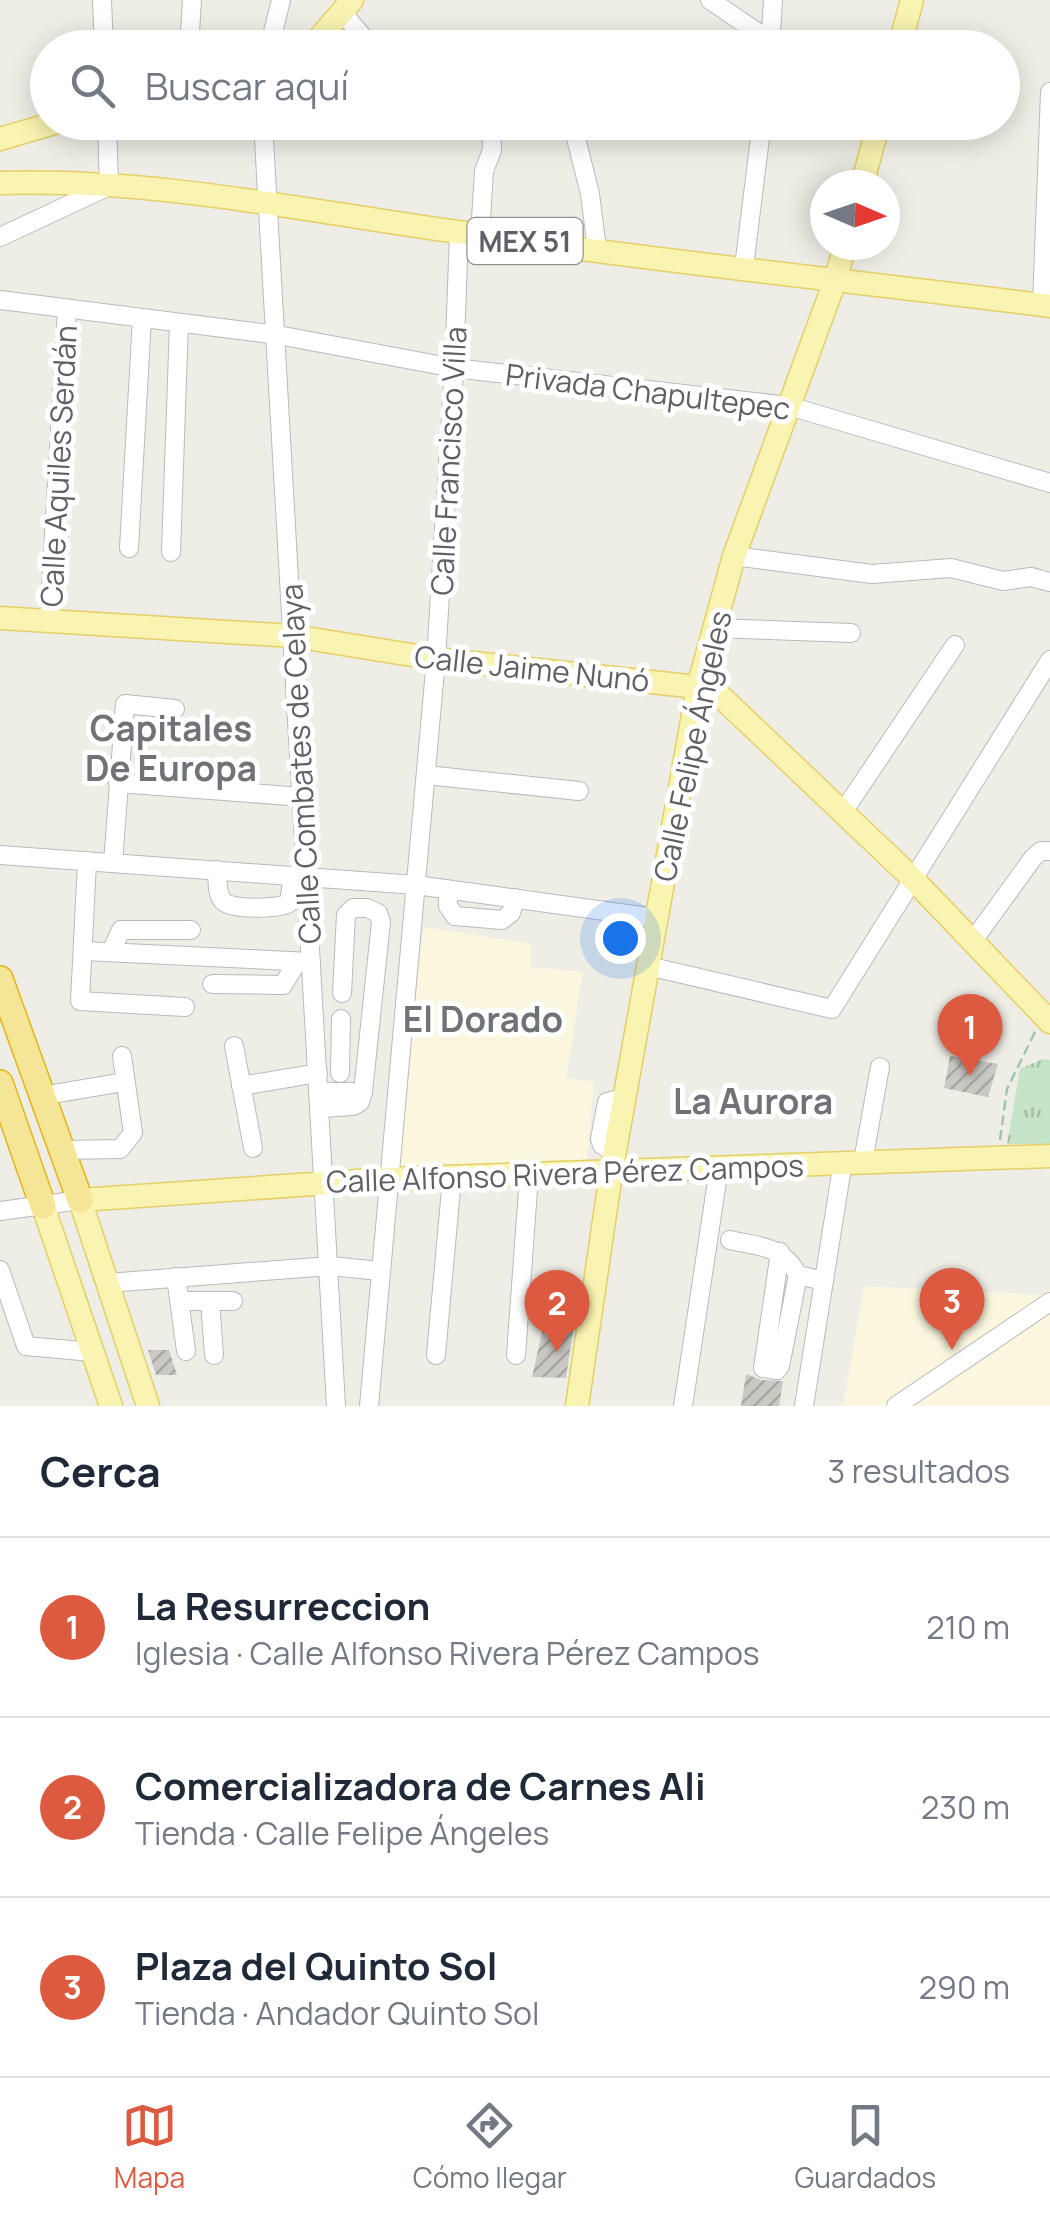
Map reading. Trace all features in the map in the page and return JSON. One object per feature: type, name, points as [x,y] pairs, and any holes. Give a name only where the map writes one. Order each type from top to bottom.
[{"type":"highway","points":[[0,979],[80,1200]]},
{"type":"highway","points":[[0,1083],[7,1124],[43,1206]]},
{"type":"main road","points":[[904,30],[912,0]]},
{"type":"main road","points":[[327,30],[347,7]]},
{"type":"main road","points":[[0,130],[30,124]]},
{"type":"main road","points":[[0,139],[30,131]]},
{"type":"main road","points":[[866,170],[874,140]]},
{"type":"main road","name":"MEX 51","points":[[0,183],[109,186],[268,202],[469,234],[1046,306]]},
{"type":"main road","name":"Calle Felipe Ángeles","points":[[577,1406],[613,1162],[698,686],[734,556],[841,260]]},
{"type":"main road","name":"Calle Jaime Nunó","points":[[0,618],[294,636],[436,659],[698,686],[716,692],[912,878],[1047,1020]]},
{"type":"main road","name":"Calle Alfonso Rivera Pérez Campos","points":[[80,1200],[325,1182],[529,1176],[613,1162],[719,1168],[1050,1156]]},
{"type":"main road","points":[[80,1200],[148,1406]]},
{"type":"main road","points":[[43,1206],[111,1406]]},
{"type":"street","points":[[102,0],[103,30]]},
{"type":"street","points":[[190,30],[192,0]]},
{"type":"street","points":[[274,30],[281,0]]},
{"type":"street","points":[[710,0],[751,30]]},
{"type":"street","points":[[771,30],[773,0]]},
{"type":"street","points":[[347,7],[361,30]]},
{"type":"street","points":[[1046,306],[1050,92]]},
{"type":"street","points":[[0,236],[109,186],[108,140]]},
{"type":"street","name":"Calle Combates de Celaya","points":[[264,140],[302,797],[304,962],[324,1095],[336,1406]]},
{"type":"street","name":"Calle Francisco Villa","points":[[368,1406],[436,659],[454,368],[469,234],[492,140]]},
{"type":"street","points":[[576,140],[590,194],[597,249]]},
{"type":"street","points":[[744,267],[760,140]]},
{"type":"street","name":"Privada Chapultepec","points":[[0,300],[278,335],[454,368],[789,406],[1050,483]]},
{"type":"street","name":"Calle Aquiles Serdán","points":[[48,622],[67,310]]},
{"type":"street","points":[[129,548],[142,318]]},
{"type":"street","points":[[171,552],[178,323]]},
{"type":"street","points":[[734,556],[872,574],[951,568],[1003,581],[1030,578],[1050,582]]},
{"type":"street","points":[[714,628],[851,634]]},
{"type":"street","points":[[843,812],[955,645]]},
{"type":"street","points":[[648,966],[832,1009],[1050,660]]},
{"type":"street","points":[[113,863],[125,704],[174,708]]},
{"type":"street","points":[[426,775],[579,791]]},
{"type":"street","points":[[118,783],[302,797]]},
{"type":"street","points":[[972,942],[1032,858],[1041,851],[1050,851]]},
{"type":"street","points":[[0,855],[416,886],[656,918]]},
{"type":"street","points":[[87,862],[80,1000],[185,1007]]},
{"type":"street","points":[[217,870],[221,900],[228,905],[279,908],[289,903],[300,875]]},
{"type":"street","points":[[242,1086],[324,1095],[352,1106],[360,1102],[381,922],[378,913],[367,908],[353,908],[346,915],[342,993]]},
{"type":"street","points":[[112,952],[122,930],[191,930]]},
{"type":"street","points":[[82,951],[304,962]]},
{"type":"street","points":[[212,984],[283,985],[304,962]]},
{"type":"street","points":[[340,1018],[340,1073]]},
{"type":"street","points":[[315,1037],[340,1038]]},
{"type":"street","points":[[234,1046],[252,1148]]},
{"type":"street","points":[[61,1150],[120,1149],[133,1133],[122,1056]]},
{"type":"street","points":[[804,1406],[824,1281],[880,1066]]},
{"type":"street","points":[[41,1096],[124,1082]]},
{"type":"street","points":[[683,1406],[719,1168]]},
{"type":"street","points":[[516,1355],[529,1176]]},
{"type":"street","points":[[436,1354],[452,1178]]},
{"type":"street","points":[[0,1211],[80,1200]]},
{"type":"street","points":[[730,1240],[780,1252],[798,1275],[777,1370],[762,1368],[780,1252]]},
{"type":"street","points":[[107,1283],[330,1266],[380,1271]]},
{"type":"street","points":[[0,1270],[26,1346],[92,1352]]},
{"type":"street","points":[[798,1275],[824,1281]]},
{"type":"street","points":[[176,1277],[186,1351]]},
{"type":"street","points":[[210,1301],[214,1355]]},
{"type":"street","points":[[180,1302],[232,1301]]},
{"type":"street","points":[[896,1406],[1050,1302]]},
{"type":"path","points":[[998,1156],[1007,1089],[1030,1038],[1047,1020]]},
{"type":"shaded area","points":[[423,927],[532,944],[530,967],[583,972],[566,1078],[594,1082],[586,1168],[398,1175]]},
{"type":"shaded area","points":[[864,1286],[1042,1295],[1050,1291],[1050,1406],[843,1406]]},
{"type":"green space","points":[[1050,1060],[1050,1144],[1007,1144],[1020,1069]]},
{"type":"building","points":[[950,1056],[998,1064],[988,1097],[944,1088]]},
{"type":"building","points":[[545,1319],[574,1325],[566,1378],[532,1377]]},
{"type":"building","points":[[148,1350],[169,1350],[177,1375],[156,1375]]},
{"type":"building","points":[[746,1374],[761,1380],[783,1381],[779,1406],[741,1406]]},
{"type":"place","name":"La Resurreccion","points":[[970,1076]]},
{"type":"place","name":"Plaza del Quinto Sol","points":[[952,1350]]},
{"type":"place","name":"Comercializadora de Carnes Ali","points":[[557,1352]]},
{"type":"district","name":"Capitales De Europa","points":[[171,748]]},
{"type":"district","name":"El Dorado","points":[[483,1019]]},
{"type":"district","name":"La Aurora","points":[[753,1101]]}]
